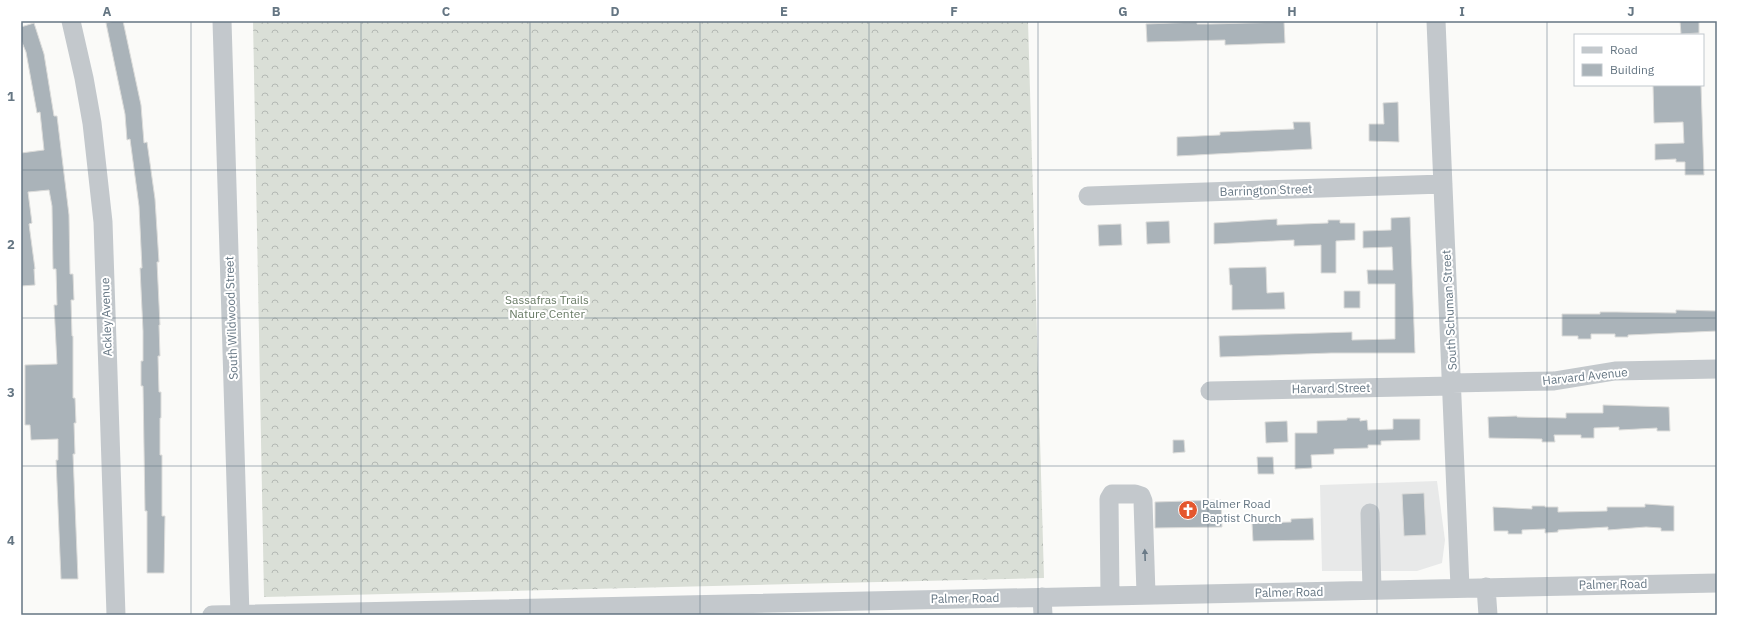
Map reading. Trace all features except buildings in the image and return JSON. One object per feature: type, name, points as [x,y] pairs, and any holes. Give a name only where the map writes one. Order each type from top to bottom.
[{"type":"street","name":"Ackley Avenue","points":[[71,21],[84,78],[92,124],[103,222],[116,615]]},
{"type":"street","name":"South Wildwood Street","points":[[222,21],[240,615]]},
{"type":"street","name":"South Schuman Street","points":[[1437,27],[1460,588]]},
{"type":"street","name":"Barrington Street","points":[[1088,196],[1443,184]]},
{"type":"street","name":"Harvard Avenue","points":[[1452,385],[1554,381],[1614,371],[1717,369]]},
{"type":"street","name":"Harvard Street","points":[[1210,391],[1452,385]]},
{"type":"street","points":[[1110,595],[1109,499],[1112,494],[1135,494],[1142,496],[1144,501],[1146,594]]},
{"type":"street","points":[[1370,513],[1372,590]]},
{"type":"street","name":"Palmer Road","points":[[212,615],[1042,606],[1110,595],[1717,583]]},
{"type":"street","points":[[1486,587],[1488,615]]},
{"type":"shaded area","points":[[1437,481],[1445,540],[1442,563],[1417,571],[1322,571],[1320,485]]},
{"type":"green space","name":"Sassafras Trails Nature Center","points":[[253,21],[1028,21],[1044,578],[264,597]]},
{"type":"place","name":"Palmer Road Baptist Church","points":[[1188,510]]}]
